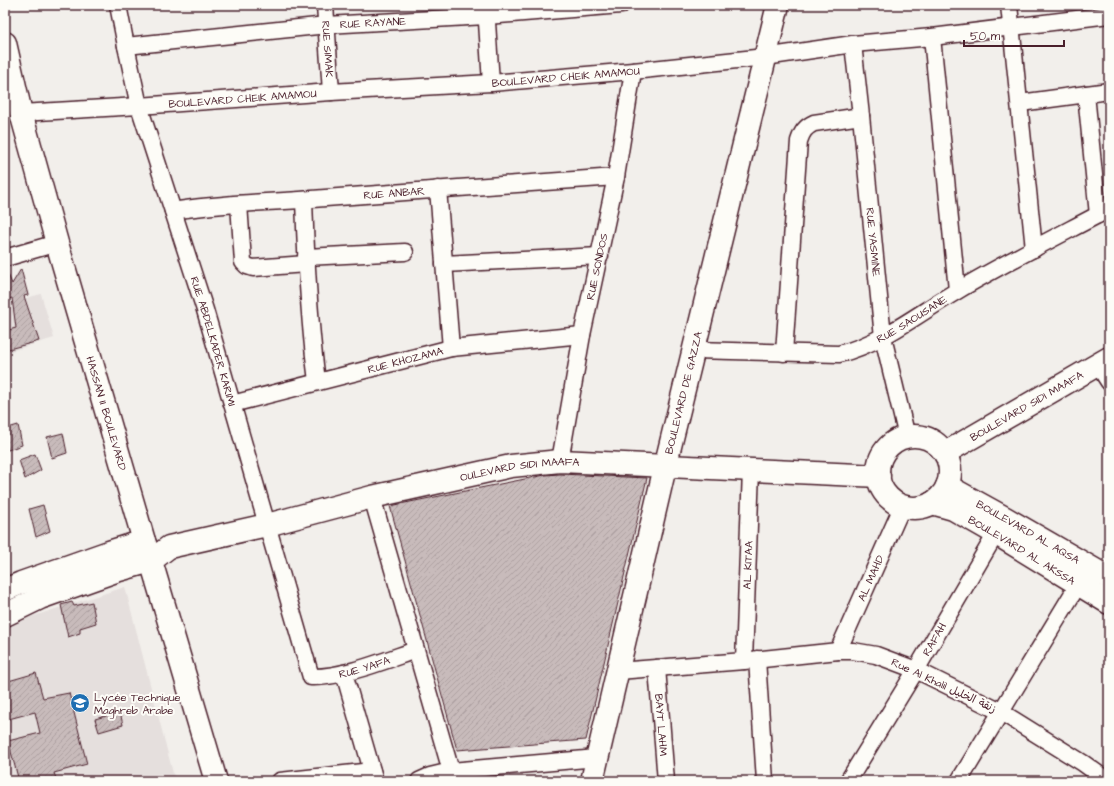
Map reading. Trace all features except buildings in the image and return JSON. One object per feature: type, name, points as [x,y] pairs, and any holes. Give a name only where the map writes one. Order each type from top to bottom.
[{"type":"main road","name":"BOULEVARD DE GAZZA","points":[[592,781],[665,467],[778,5]]},
{"type":"main road","name":"HASSAN II BOULEVARD","points":[[5,43],[21,113],[57,242],[216,781]]},
{"type":"main road","name":"BOULEVARD SIDI MAAFA","points":[[945,453],[1105,368]]},
{"type":"main road","points":[[914,436],[926,438],[936,444],[945,453],[950,467],[947,486],[941,496],[932,503],[914,508],[902,506],[887,494],[882,486],[879,476],[879,466],[885,451],[897,440],[914,436]]},
{"type":"main road","name":"OULEVARD SIDI MAAFA","points":[[169,547],[267,525],[372,497],[511,466],[560,461],[879,476]]},
{"type":"main road","name":"BOULEVARD AL AQSA","points":[[947,486],[1000,525],[1098,576]]},
{"type":"main road","name":"BOULEVARD AL AKSSA","points":[[932,503],[1000,525]]},
{"type":"main road","points":[[5,590],[21,583],[144,541],[169,547]]},
{"type":"main road","points":[[5,615],[40,598],[116,571],[151,561],[169,547]]},
{"type":"main road","name":"BOULEVARD AL AKSSA","points":[[1098,576],[1109,603]]},
{"type":"street","name":"RUE ABDELKADER KARIMI","points":[[118,5],[139,106],[205,310],[311,677]]},
{"type":"street","name":"RUE SIMAK","points":[[325,5],[331,92]]},
{"type":"street","name":"RUE RAYANE","points":[[126,46],[486,10],[621,5]]},
{"type":"street","points":[[1009,5],[1010,27],[1020,103],[1034,249]]},
{"type":"street","points":[[486,10],[491,83]]},
{"type":"street","name":"BOULEVARD CHEIK AMAMOU","points":[[21,113],[331,92],[491,83],[634,72],[765,57],[853,44],[932,37],[1109,15]]},
{"type":"street","points":[[932,37],[958,290]]},
{"type":"street","name":"RUE YASMINE","points":[[853,44],[883,337],[907,437]]},
{"type":"street","name":"RUE SONDOS","points":[[560,461],[582,335],[616,177],[634,72]]},
{"type":"street","points":[[1020,103],[1109,91]]},
{"type":"street","points":[[1086,94],[1104,212]]},
{"type":"street","points":[[784,353],[799,141],[801,135],[808,126],[814,123],[861,116]]},
{"type":"street","name":"RUE ANBAR","points":[[173,211],[199,206],[304,200],[616,177]]},
{"type":"street","points":[[438,189],[451,348]]},
{"type":"street","points":[[304,200],[311,332],[317,381]]},
{"type":"street","points":[[239,204],[243,262],[247,266],[253,268],[306,260],[405,252]]},
{"type":"street","name":"RUE SAOUSANE","points":[[694,350],[840,354],[857,349],[883,337],[958,290],[1104,212]]},
{"type":"street","points":[[5,258],[57,242]]},
{"type":"street","points":[[444,264],[600,256]]},
{"type":"street","name":"RUE KHOZAMA","points":[[232,404],[317,381],[451,348],[582,335]]},
{"type":"street","name":"AL KITAA","points":[[751,470],[751,660],[765,781]]},
{"type":"street","points":[[372,497],[451,771]]},
{"type":"street","name":"AL MAHD","points":[[838,651],[902,506]]},
{"type":"street","name":"RAFAH","points":[[848,781],[916,670],[1000,525]]},
{"type":"street","points":[[960,781],[1001,712],[1098,576]]},
{"type":"street","name":"RUE YAFA","points":[[311,677],[344,673],[416,650]]},
{"type":"street","name":"Rue Al Khalil زنقة الخليل","points":[[618,670],[751,660],[838,651],[853,651],[876,655],[916,670],[1001,712],[1083,763],[1108,781]]},
{"type":"street","name":"BAYT LAHM","points":[[657,668],[666,781]]},
{"type":"street","points":[[280,781],[373,776],[344,673]]},
{"type":"street","points":[[419,781],[430,776],[451,771],[597,758]]},
{"type":"shaded area","points":[[41,294],[54,338],[5,353],[5,304]]},
{"type":"shaded area","name":"Lycée Technique Maghreb Arabe","points":[[125,587],[175,781],[5,781],[5,625]]},
{"type":"place","name":"Lycée Technique Maghreb Arabe","points":[[80,703]]}]
